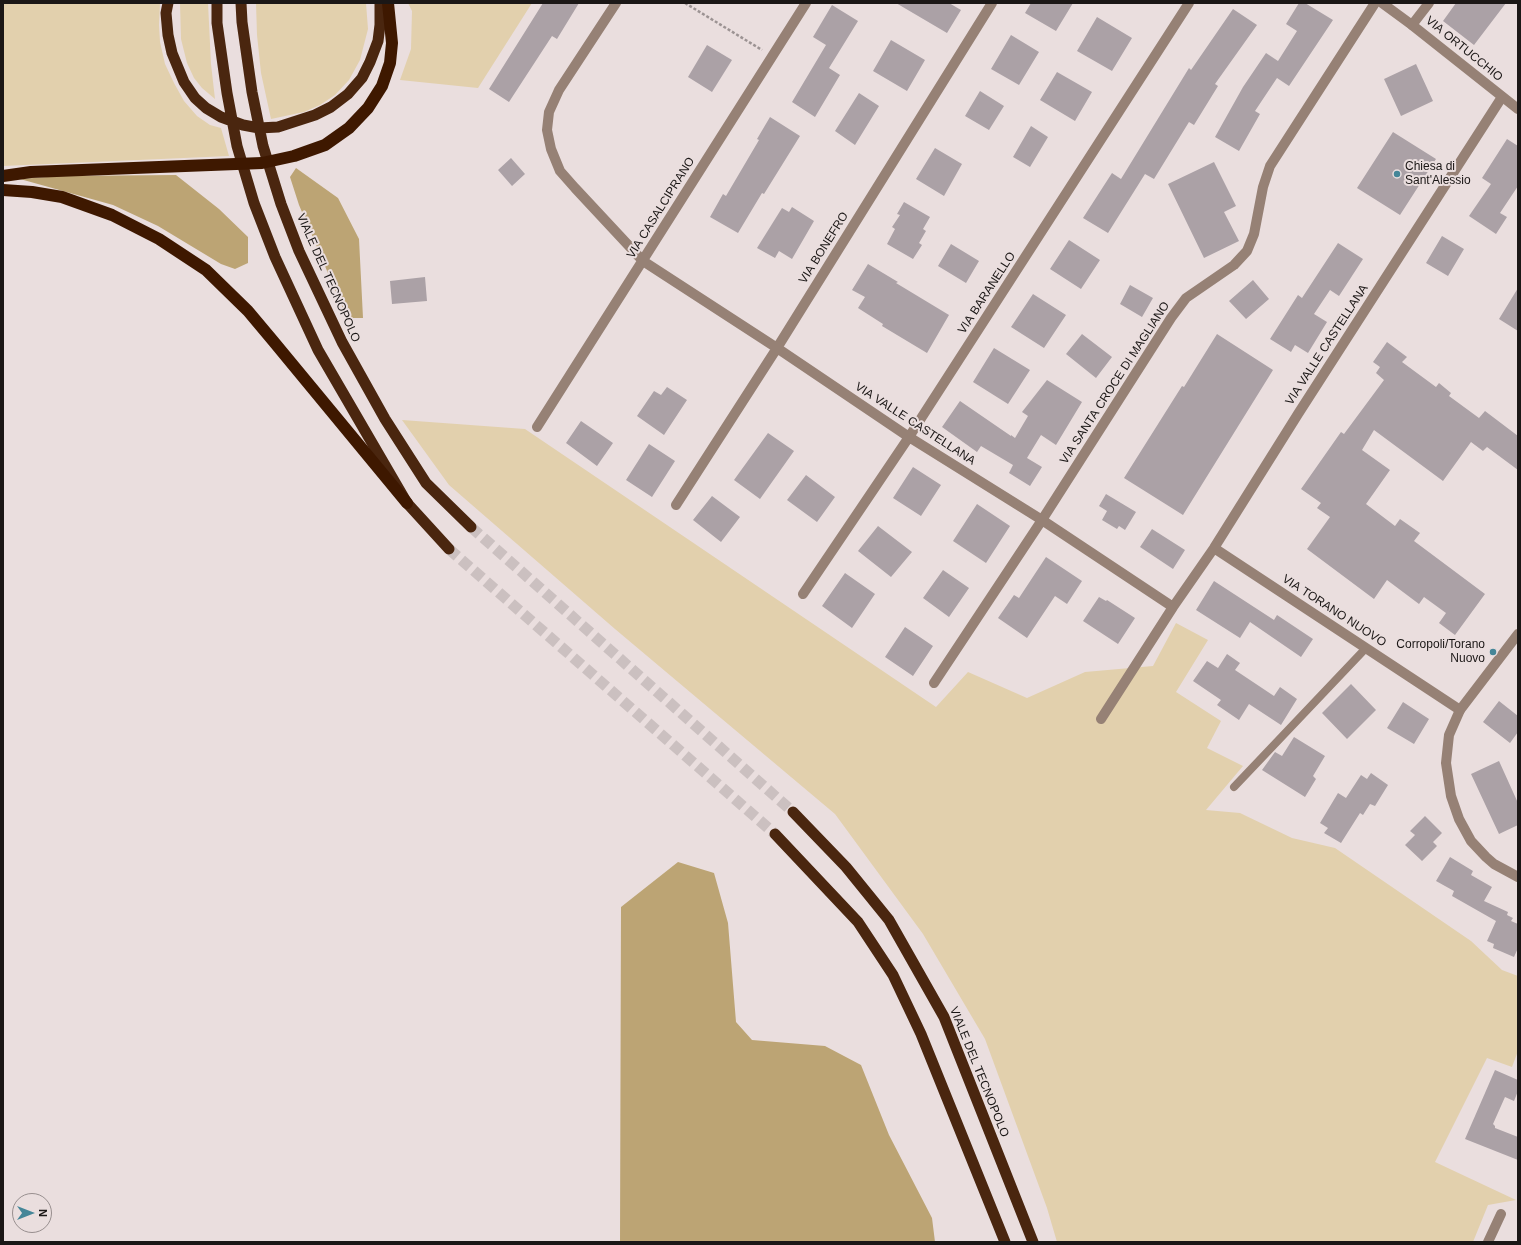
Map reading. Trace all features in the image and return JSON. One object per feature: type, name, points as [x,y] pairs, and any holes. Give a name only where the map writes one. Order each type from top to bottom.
[{"type":"highway","points":[[168,3],[166,13],[168,35],[172,53],[184,82],[195,98],[206,108],[221,117],[243,125],[259,128],[278,127],[315,115],[331,107],[348,94],[362,78],[378,41],[380,3]]},
{"type":"highway","points":[[217,3],[217,23],[226,93],[236,146],[254,203],[275,257],[318,350],[407,503]]},
{"type":"highway","name":"VIALE DEL TECNOPOLO","points":[[241,3],[242,22],[252,92],[263,146],[281,204],[299,251],[338,335],[385,419],[426,483],[471,527]]},
{"type":"highway","points":[[3,176],[31,172],[262,163],[294,156],[325,145],[349,128],[368,108],[382,86],[390,62],[392,43],[388,3]]},
{"type":"highway","points":[[3,190],[32,192],[62,197],[112,215],[159,239],[206,270],[248,311],[407,503],[449,549]]},
{"type":"highway","name":"VIALE DEL TECNOPOLO","points":[[793,812],[846,867],[889,920],[944,1017],[1033,1242]]},
{"type":"highway","points":[[774,834],[858,922],[894,976],[921,1034],[1005,1242]]},
{"type":"street","name":"VIA VALLE CASTELLANA","points":[[616,3],[559,90],[549,112],[547,130],[551,149],[560,171],[575,188],[643,261],[777,348],[909,437],[1042,520],[1172,607]]},
{"type":"street","name":"VIA CASALCIPRANO","points":[[537,427],[806,3]]},
{"type":"street","name":"VIA BONEFRO","points":[[676,505],[777,348],[992,3]]},
{"type":"street","name":"VIA BARANELLO","points":[[803,594],[909,437],[1189,3]]},
{"type":"street","name":"VIA SANTA CROCE DI MAGLIANO","points":[[934,683],[1042,520],[1162,330],[1184,300],[1234,265],[1247,251],[1254,234],[1263,187],[1270,166],[1375,3]]},
{"type":"street","name":"VIA ORTUCCHIO","points":[[1382,3],[1518,109]]},
{"type":"street","points":[[1412,25],[1429,3]]},
{"type":"street","name":"VIA VALLE CASTELLANA","points":[[1101,719],[1172,607],[1214,548],[1298,414],[1502,97]]},
{"type":"street","name":"VIA TORANO NUOVO","points":[[1214,548],[1460,710]]},
{"type":"street","points":[[1518,634],[1460,710],[1451,728],[1446,756],[1448,784],[1455,808],[1471,841],[1494,864],[1518,877]]},
{"type":"street","points":[[1488,1242],[1501,1214]]},
{"type":"lane","points":[[1234,787],[1366,648]]},
{"type":"path","points":[[685,3],[772,56]]},
{"type":"shaded area","points":[[3,3],[160,3],[160,42],[165,64],[184,101],[197,116],[210,125],[221,128],[229,156],[3,166]]},
{"type":"shaded area","points":[[180,3],[208,3],[211,64],[215,99],[202,88],[194,78],[187,63],[181,39]]},
{"type":"shaded area","points":[[256,3],[366,3],[368,29],[360,60],[349,80],[335,95],[320,105],[304,112],[271,119],[261,73],[257,35]]},
{"type":"shaded area","points":[[408,3],[532,3],[478,88],[400,80],[411,49],[412,11]]},
{"type":"shaded area","points":[[296,168],[338,198],[359,239],[363,318],[347,318],[299,205],[290,177]]},
{"type":"shaded area","points":[[176,175],[219,209],[248,237],[248,263],[235,269],[221,264],[158,226],[113,205],[20,179],[61,176]]},
{"type":"shaded area","points":[[402,420],[525,429],[936,707],[968,672],[1027,698],[1085,672],[1153,666],[1176,623],[1208,640],[1176,692],[1221,721],[1207,748],[1243,766],[1206,810],[1240,813],[1292,838],[1335,848],[1471,941],[1502,970],[1518,976],[1518,1051],[1512,1067],[1487,1058],[1435,1162],[1516,1200],[1488,1205],[1473,1242],[1057,1242],[1047,1208],[985,1039],[923,934],[835,814],[615,629],[449,485]]},
{"type":"shaded area","points":[[678,862],[714,873],[728,923],[736,1022],[752,1040],[825,1046],[861,1065],[889,1135],[932,1218],[935,1242],[620,1242],[621,907]]},
{"type":"building","points":[[543,3],[579,3],[557,39],[552,36],[509,102],[489,89]]},
{"type":"building","points":[[896,3],[949,3],[961,10],[947,33]]},
{"type":"building","points":[[1031,3],[1073,3],[1056,31],[1025,13]]},
{"type":"building","points":[[1299,3],[1305,3],[1333,20],[1289,86],[1277,78],[1255,111],[1260,114],[1239,151],[1215,137],[1243,87],[1266,53],[1278,61],[1297,31],[1286,24]]},
{"type":"building","points":[[1456,3],[1506,3],[1474,45],[1443,21]]},
{"type":"building","points":[[832,5],[858,21],[829,68],[840,75],[815,117],[792,102],[826,45],[813,37]]},
{"type":"building","points":[[1233,9],[1257,25],[1215,84],[1218,86],[1194,125],[1189,122],[1154,179],[1145,174],[1108,233],[1083,218],[1112,173],[1121,179],[1189,68],[1191,70]]},
{"type":"building","points":[[1097,17],[1132,38],[1112,71],[1077,51]]},
{"type":"building","points":[[1011,35],[1039,52],[1019,85],[991,69]]},
{"type":"building","points":[[891,40],[925,60],[907,91],[873,71]]},
{"type":"building","points":[[707,45],[732,60],[712,92],[688,77]]},
{"type":"building","points":[[1416,64],[1433,101],[1401,116],[1384,79]]},
{"type":"building","points":[[1057,72],[1092,92],[1075,121],[1040,100]]},
{"type":"building","points":[[980,91],[1004,106],[989,130],[965,116]]},
{"type":"building","points":[[859,93],[879,106],[855,145],[835,131]]},
{"type":"building","points":[[770,117],[800,136],[764,194],[762,193],[738,233],[710,217],[723,194],[726,196],[759,140],[757,139]]},
{"type":"building","points":[[1031,126],[1048,137],[1030,167],[1013,157]]},
{"type":"building","name":"Chiesa di Sant'Alessio","points":[[1393,132],[1436,159],[1400,215],[1357,188]]},
{"type":"building","points":[[1507,139],[1518,146],[1518,186],[1500,213],[1507,217],[1496,234],[1469,216],[1491,184],[1482,178]]},
{"type":"building","points":[[935,148],[962,164],[944,196],[916,179]]},
{"type":"building","points":[[511,158],[525,174],[512,186],[498,170]]},
{"type":"building","points":[[1214,162],[1236,206],[1224,212],[1239,241],[1204,258],[1168,184]]},
{"type":"building","points":[[904,202],[930,217],[923,229],[926,231],[919,243],[922,245],[913,259],[887,244],[895,229],[892,227],[900,215],[897,214]]},
{"type":"building","points":[[792,207],[814,221],[792,259],[779,251],[775,258],[757,248],[782,208],[789,212]]},
{"type":"building","points":[[1442,236],[1464,249],[1448,276],[1426,263]]},
{"type":"building","points":[[1069,240],[1100,260],[1081,289],[1050,269]]},
{"type":"building","points":[[1338,243],[1363,259],[1339,296],[1330,290],[1314,314],[1327,322],[1308,353],[1295,345],[1291,352],[1270,339],[1298,295],[1302,298]]},
{"type":"building","points":[[951,244],[979,261],[966,283],[938,266]]},
{"type":"building","points":[[868,264],[949,315],[927,353],[882,326],[883,324],[858,308],[865,297],[852,290]]},
{"type":"building","points":[[425,277],[427,301],[392,304],[390,281]]},
{"type":"building","points":[[1253,280],[1269,299],[1246,319],[1229,301]]},
{"type":"building","points":[[1130,285],[1153,298],[1142,317],[1120,304]]},
{"type":"building","points":[[1518,288],[1518,331],[1499,319]]},
{"type":"building","points":[[1033,294],[1066,315],[1044,348],[1011,327]]},
{"type":"building","points":[[1082,334],[1112,357],[1096,378],[1066,354]]},
{"type":"building","points":[[1217,334],[1273,370],[1183,515],[1124,478]]},
{"type":"building","points":[[1387,342],[1407,357],[1402,362],[1436,387],[1439,383],[1451,393],[1449,396],[1479,418],[1485,411],[1518,436],[1518,470],[1487,447],[1483,451],[1471,442],[1443,481],[1374,430],[1362,450],[1390,470],[1366,504],[1395,526],[1400,519],[1420,533],[1414,541],[1485,594],[1455,635],[1439,623],[1446,613],[1424,597],[1419,604],[1387,580],[1374,599],[1307,549],[1330,517],[1317,508],[1321,503],[1301,489],[1341,432],[1344,434],[1384,380],[1376,373],[1380,367],[1373,362]]},
{"type":"building","points":[[994,348],[1030,370],[1008,404],[973,382]]},
{"type":"building","points":[[1047,380],[1082,402],[1056,445],[1041,435],[1027,458],[1042,467],[1030,486],[1009,473],[1013,465],[981,446],[977,452],[942,427],[960,401],[1015,438],[1028,416],[1022,412]]},
{"type":"building","points":[[667,387],[687,400],[664,435],[637,416],[654,391],[661,395]]},
{"type":"building","points":[[581,421],[613,443],[597,466],[566,443]]},
{"type":"building","points":[[768,433],[794,451],[760,499],[734,480]]},
{"type":"building","points":[[649,444],[675,461],[652,497],[626,480]]},
{"type":"building","points":[[913,467],[941,485],[921,516],[893,498]]},
{"type":"building","points":[[806,475],[835,497],[817,522],[787,500]]},
{"type":"building","points":[[1106,494],[1136,512],[1125,530],[1119,526],[1117,529],[1102,520],[1107,511],[1099,506]]},
{"type":"building","points":[[712,496],[740,517],[721,542],[693,520]]},
{"type":"building","points":[[977,504],[1010,526],[986,563],[953,541]]},
{"type":"building","points":[[878,526],[912,552],[891,577],[858,551]]},
{"type":"building","points":[[1152,529],[1185,550],[1173,569],[1140,547]]},
{"type":"building","points":[[1046,557],[1082,581],[1067,604],[1055,596],[1027,638],[998,618],[1014,595],[1019,598]]},
{"type":"building","points":[[943,570],[969,588],[949,617],[923,598]]},
{"type":"building","points":[[845,573],[875,594],[852,628],[822,606]]},
{"type":"building","points":[[1214,581],[1274,620],[1277,615],[1313,639],[1301,657],[1250,622],[1240,638],[1196,610]]},
{"type":"building","points":[[1099,597],[1106,601],[1107,600],[1135,618],[1118,644],[1083,621]]},
{"type":"building","points":[[905,627],[933,646],[913,676],[885,657]]},
{"type":"building","points":[[1227,654],[1240,663],[1235,670],[1274,696],[1280,687],[1297,699],[1281,725],[1249,704],[1239,720],[1217,705],[1221,700],[1193,681],[1207,661],[1218,668]]},
{"type":"building","points":[[1351,684],[1376,710],[1347,739],[1322,713]]},
{"type":"building","points":[[1499,701],[1518,716],[1518,732],[1510,743],[1483,722]]},
{"type":"building","points":[[1403,702],[1429,719],[1414,744],[1387,728]]},
{"type":"building","points":[[1294,737],[1325,756],[1313,776],[1316,779],[1305,797],[1262,770],[1275,752],[1282,756]]},
{"type":"building","points":[[1499,761],[1518,803],[1518,825],[1499,834],[1471,774]]},
{"type":"building","points":[[1371,773],[1388,785],[1375,806],[1370,804],[1363,815],[1360,813],[1341,843],[1324,833],[1328,828],[1320,823],[1338,793],[1346,798],[1361,775],[1367,779]]},
{"type":"building","points":[[1425,816],[1442,833],[1433,842],[1437,846],[1422,861],[1405,845],[1415,835],[1410,831]]},
{"type":"building","points":[[1450,857],[1473,871],[1471,875],[1492,887],[1484,901],[1508,912],[1507,915],[1513,918],[1511,921],[1518,924],[1518,948],[1514,957],[1493,948],[1494,944],[1487,941],[1496,921],[1452,896],[1454,891],[1436,881]]},
{"type":"building","points":[[1495,1070],[1518,1080],[1518,1091],[1514,1101],[1505,1097],[1493,1124],[1495,1128],[1518,1137],[1518,1160],[1465,1139]]},
{"type":"tunnel","points":[[471,527],[793,812]]},
{"type":"tunnel","points":[[449,549],[775,834]]},
{"type":"place","name":"Chiesa di Sant'Alessio","points":[[1397,174]]},
{"type":"place","name":"Corropoli/Torano Nuovo","points":[[1493,652]]}]
